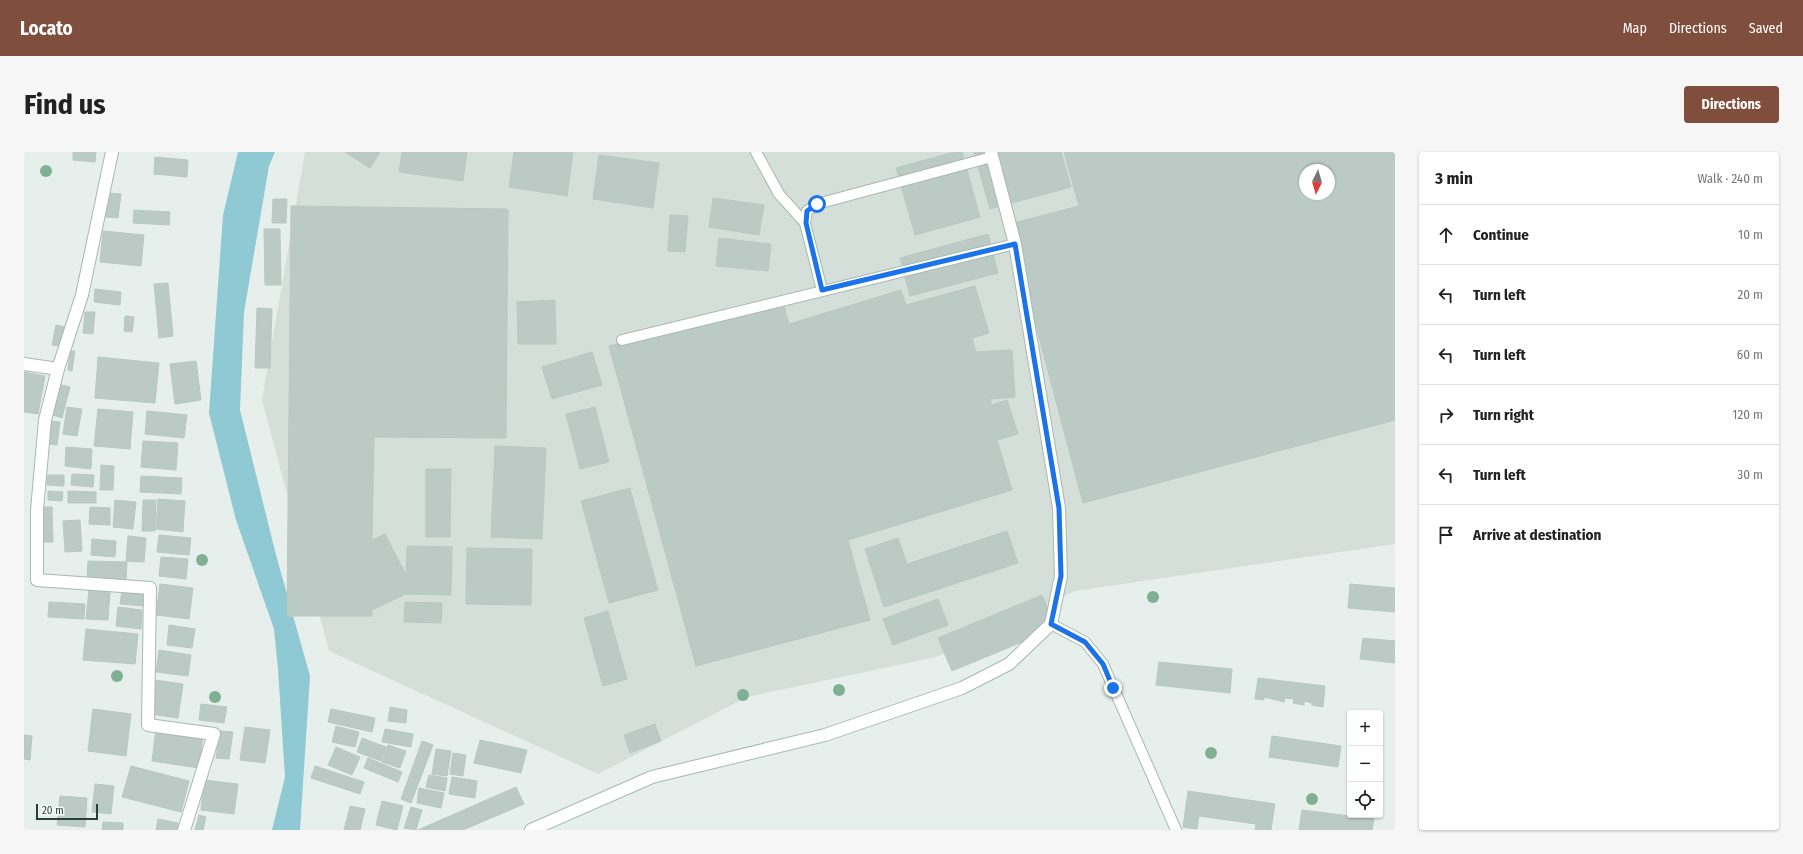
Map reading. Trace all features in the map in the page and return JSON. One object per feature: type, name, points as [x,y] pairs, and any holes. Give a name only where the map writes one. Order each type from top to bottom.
[{"type":"street","points":[[112,152],[82,295],[58,369],[45,420],[37,510],[37,580],[150,588],[148,724],[214,734],[184,830]]},
{"type":"street","points":[[532,830],[652,777],[825,734],[962,688],[1010,664],[1051,624],[1061,576],[1059,508],[1015,244],[992,154]]},
{"type":"street","points":[[24,364],[58,369]]},
{"type":"lane","points":[[756,152],[779,194],[806,223]]},
{"type":"lane","points":[[822,290],[806,223],[807,211],[817,204],[992,154]]},
{"type":"lane","points":[[622,340],[1015,244]]},
{"type":"lane","points":[[1051,624],[1085,642],[1103,664],[1176,830]]},
{"type":"shaded area","points":[[305,152],[1395,152],[1395,544],[1075,591],[936,657],[747,697],[598,774],[329,651],[262,400]]},
{"type":"water","points":[[238,152],[275,152],[269,166],[244,312],[240,410],[276,555],[310,676],[300,830],[272,830],[285,777],[274,629],[236,520],[209,413],[223,215]]},
{"type":"building","points":[[73,152],[96,152],[95,162],[73,160]]},
{"type":"building","points":[[345,152],[380,152],[370,168]]},
{"type":"building","points":[[402,152],[467,152],[463,181],[399,172]]},
{"type":"building","points":[[514,152],[573,152],[567,196],[509,187]]},
{"type":"building","points":[[954,152],[962,152],[980,217],[915,235],[896,168]]},
{"type":"building","points":[[974,152],[1061,152],[1071,187],[990,209]]},
{"type":"building","points":[[1064,152],[1395,152],[1395,420],[1083,503],[1009,224],[1079,206]]},
{"type":"building","points":[[599,155],[659,163],[653,208],[593,199]]},
{"type":"building","points":[[155,157],[188,160],[187,177],[154,174]]},
{"type":"building","points":[[108,193],[121,194],[118,218],[105,217]]},
{"type":"building","points":[[713,198],[764,205],[759,235],[709,227]]},
{"type":"building","points":[[273,199],[287,199],[286,223],[272,223]]},
{"type":"building","points":[[291,206],[508,209],[506,438],[374,437],[372,540],[385,534],[406,575],[407,546],[452,547],[451,595],[406,594],[372,610],[372,616],[287,616]]},
{"type":"building","points":[[134,210],[170,212],[169,225],[133,223]]},
{"type":"building","points":[[670,215],[688,216],[685,252],[668,251]]},
{"type":"building","points":[[264,229],[280,229],[281,285],[265,285]]},
{"type":"building","points":[[103,231],[144,235],[141,266],[100,262]]},
{"type":"building","points":[[988,234],[998,273],[910,296],[900,258]]},
{"type":"building","points":[[719,238],[771,244],[768,271],[716,266]]},
{"type":"building","points":[[168,283],[173,336],[159,338],[154,284]]},
{"type":"building","points":[[975,286],[989,333],[972,338],[976,352],[1012,350],[1015,397],[990,399],[992,405],[1007,400],[1018,434],[997,440],[1012,490],[848,540],[870,620],[696,666],[609,346],[782,299],[789,324],[901,290],[906,305]]},
{"type":"building","points":[[95,289],[121,292],[120,305],[94,302]]},
{"type":"building","points":[[555,300],[556,344],[518,344],[517,302]]},
{"type":"building","points":[[257,308],[272,309],[270,368],[255,368]]},
{"type":"building","points":[[85,312],[95,312],[93,334],[83,333]]},
{"type":"building","points":[[125,316],[134,317],[132,332],[124,331]]},
{"type":"building","points":[[56,325],[66,327],[62,346],[52,345]]},
{"type":"building","points":[[70,351],[75,351],[72,371],[68,370]]},
{"type":"building","points":[[592,352],[602,385],[552,399],[542,367]]},
{"type":"building","points":[[98,357],[159,363],[155,403],[95,398]]},
{"type":"building","points":[[196,361],[201,400],[175,404],[170,364]]},
{"type":"building","points":[[24,372],[45,376],[38,414],[24,412]]},
{"type":"building","points":[[58,384],[70,387],[62,418],[50,414]]},
{"type":"building","points":[[67,407],[82,409],[77,436],[63,434]]},
{"type":"building","points":[[595,407],[609,462],[580,469],[566,414]]},
{"type":"building","points":[[98,409],[133,412],[130,449],[94,446]]},
{"type":"building","points":[[147,411],[187,415],[184,438],[145,434]]},
{"type":"building","points":[[51,421],[60,422],[57,445],[49,444]]},
{"type":"building","points":[[143,441],[178,443],[176,470],[141,467]]},
{"type":"building","points":[[495,446],[546,448],[542,539],[491,537]]},
{"type":"building","points":[[66,447],[92,449],[91,469],[65,466]]},
{"type":"building","points":[[101,465],[114,466],[113,490],[100,490]]},
{"type":"building","points":[[426,469],[451,469],[450,537],[426,537]]},
{"type":"building","points":[[72,474],[94,475],[93,487],[71,485]]},
{"type":"building","points":[[48,475],[64,475],[64,486],[47,485]]},
{"type":"building","points":[[141,476],[182,478],[181,494],[140,492]]},
{"type":"building","points":[[630,488],[658,590],[609,603],[581,501]]},
{"type":"building","points":[[48,491],[63,492],[62,501],[48,500]]},
{"type":"building","points":[[68,491],[96,492],[96,503],[68,503]]},
{"type":"building","points":[[158,499],[185,501],[183,532],[156,529]]},
{"type":"building","points":[[115,500],[136,502],[133,529],[113,527]]},
{"type":"building","points":[[143,500],[156,500],[155,531],[142,531]]},
{"type":"building","points":[[39,507],[52,507],[53,542],[40,542]]},
{"type":"building","points":[[90,507],[110,508],[110,525],[89,524]]},
{"type":"building","points":[[80,520],[82,551],[65,552],[63,521]]},
{"type":"building","points":[[1007,531],[1018,563],[884,607],[865,549],[898,538],[907,564]]},
{"type":"building","points":[[159,535],[191,538],[189,555],[157,552]]},
{"type":"building","points":[[128,536],[146,538],[144,562],[126,561]]},
{"type":"building","points":[[92,539],[116,541],[115,557],[91,555]]},
{"type":"building","points":[[467,548],[532,549],[531,605],[466,604]]},
{"type":"building","points":[[161,557],[188,559],[186,579],[159,576]]},
{"type":"building","points":[[88,561],[127,562],[126,579],[87,578]]},
{"type":"building","points":[[160,584],[193,588],[189,619],[156,615]]},
{"type":"building","points":[[1350,584],[1395,588],[1395,612],[1348,608]]},
{"type":"building","points":[[89,589],[110,591],[108,620],[86,619]]},
{"type":"building","points":[[122,591],[146,594],[145,606],[120,604]]},
{"type":"building","points":[[1042,595],[1056,628],[952,671],[938,638]]},
{"type":"building","points":[[938,599],[948,625],[893,645],[883,619]]},
{"type":"building","points":[[49,602],[85,604],[84,619],[48,617]]},
{"type":"building","points":[[405,602],[442,603],[441,623],[404,622]]},
{"type":"building","points":[[118,607],[142,610],[141,629],[116,626]]},
{"type":"building","points":[[608,611],[627,679],[603,686],[584,618]]},
{"type":"building","points":[[169,625],[195,629],[192,648],[167,645]]},
{"type":"building","points":[[86,629],[138,634],[135,664],[83,660]]},
{"type":"building","points":[[1363,638],[1395,641],[1395,663],[1360,659]]},
{"type":"building","points":[[159,650],[191,655],[188,676],[156,672]]},
{"type":"building","points":[[1159,662],[1232,669],[1230,693],[1156,685]]},
{"type":"building","points":[[1258,678],[1325,686],[1323,707],[1312,705],[1312,703],[1304,701],[1304,705],[1293,703],[1294,699],[1285,698],[1284,702],[1264,697],[1264,700],[1255,699]]},
{"type":"building","points":[[155,680],[183,684],[178,718],[150,714]]},
{"type":"building","points":[[201,704],[227,707],[224,723],[199,720]]},
{"type":"building","points":[[390,707],[407,710],[406,723],[388,721]]},
{"type":"building","points":[[93,709],[131,714],[126,756],[88,751]]},
{"type":"building","points":[[331,709],[375,718],[372,732],[328,722]]},
{"type":"building","points":[[655,724],[661,741],[630,753],[624,735]]},
{"type":"building","points":[[336,726],[359,732],[355,747],[332,742]]},
{"type":"building","points":[[245,727],[270,730],[265,763],[240,760]]},
{"type":"building","points":[[156,729],[203,735],[199,768],[152,761]]},
{"type":"building","points":[[385,729],[413,734],[411,747],[382,742]]},
{"type":"building","points":[[220,731],[233,732],[229,759],[216,758]]},
{"type":"building","points":[[24,735],[32,736],[30,760],[24,759]]},
{"type":"building","points":[[1272,736],[1341,746],[1338,767],[1269,757]]},
{"type":"building","points":[[362,738],[386,747],[381,761],[357,752]]},
{"type":"building","points":[[480,740],[527,750],[521,773],[474,763]]},
{"type":"building","points":[[422,741],[433,745],[411,803],[401,799]]},
{"type":"building","points":[[388,745],[406,751],[400,768],[382,762]]},
{"type":"building","points":[[336,747],[360,757],[352,775],[328,765]]},
{"type":"building","points":[[436,749],[451,751],[447,776],[432,774]]},
{"type":"building","points":[[453,753],[466,755],[463,776],[450,774]]},
{"type":"building","points":[[368,758],[402,772],[398,782],[364,768]]},
{"type":"building","points":[[131,766],[189,781],[181,812],[122,797]]},
{"type":"building","points":[[315,766],[364,782],[360,794],[311,778]]},
{"type":"building","points":[[429,775],[447,778],[445,791],[426,787]]},
{"type":"building","points":[[452,777],[477,781],[475,798],[449,794]]},
{"type":"building","points":[[204,780],[238,784],[234,814],[201,810]]},
{"type":"building","points":[[95,784],[114,786],[111,814],[92,812]]},
{"type":"building","points":[[516,787],[524,804],[463,830],[418,830]]},
{"type":"building","points":[[419,788],[444,793],[441,808],[417,803]]},
{"type":"building","points":[[1188,791],[1275,804],[1271,830],[1255,830],[1256,824],[1199,816],[1197,829],[1183,827]]},
{"type":"building","points":[[60,796],[87,798],[85,827],[57,825]]},
{"type":"building","points":[[382,801],[403,806],[397,830],[376,825]]},
{"type":"building","points":[[350,806],[365,809],[360,830],[344,830]]},
{"type":"building","points":[[411,807],[422,810],[416,830],[404,828]]},
{"type":"building","points":[[1302,810],[1347,816],[1347,818],[1374,819],[1372,830],[1299,830]]},
{"type":"building","points":[[199,815],[206,817],[203,830],[195,830]]},
{"type":"building","points":[[158,819],[178,823],[177,830],[156,830]]},
{"type":"building","points":[[103,822],[123,823],[123,830],[102,830]]},
{"type":"route","points":[[817,204],[807,211],[806,223],[822,290],[1015,244],[1059,508],[1061,576],[1051,624],[1085,642],[1103,664],[1113,688]]}]
